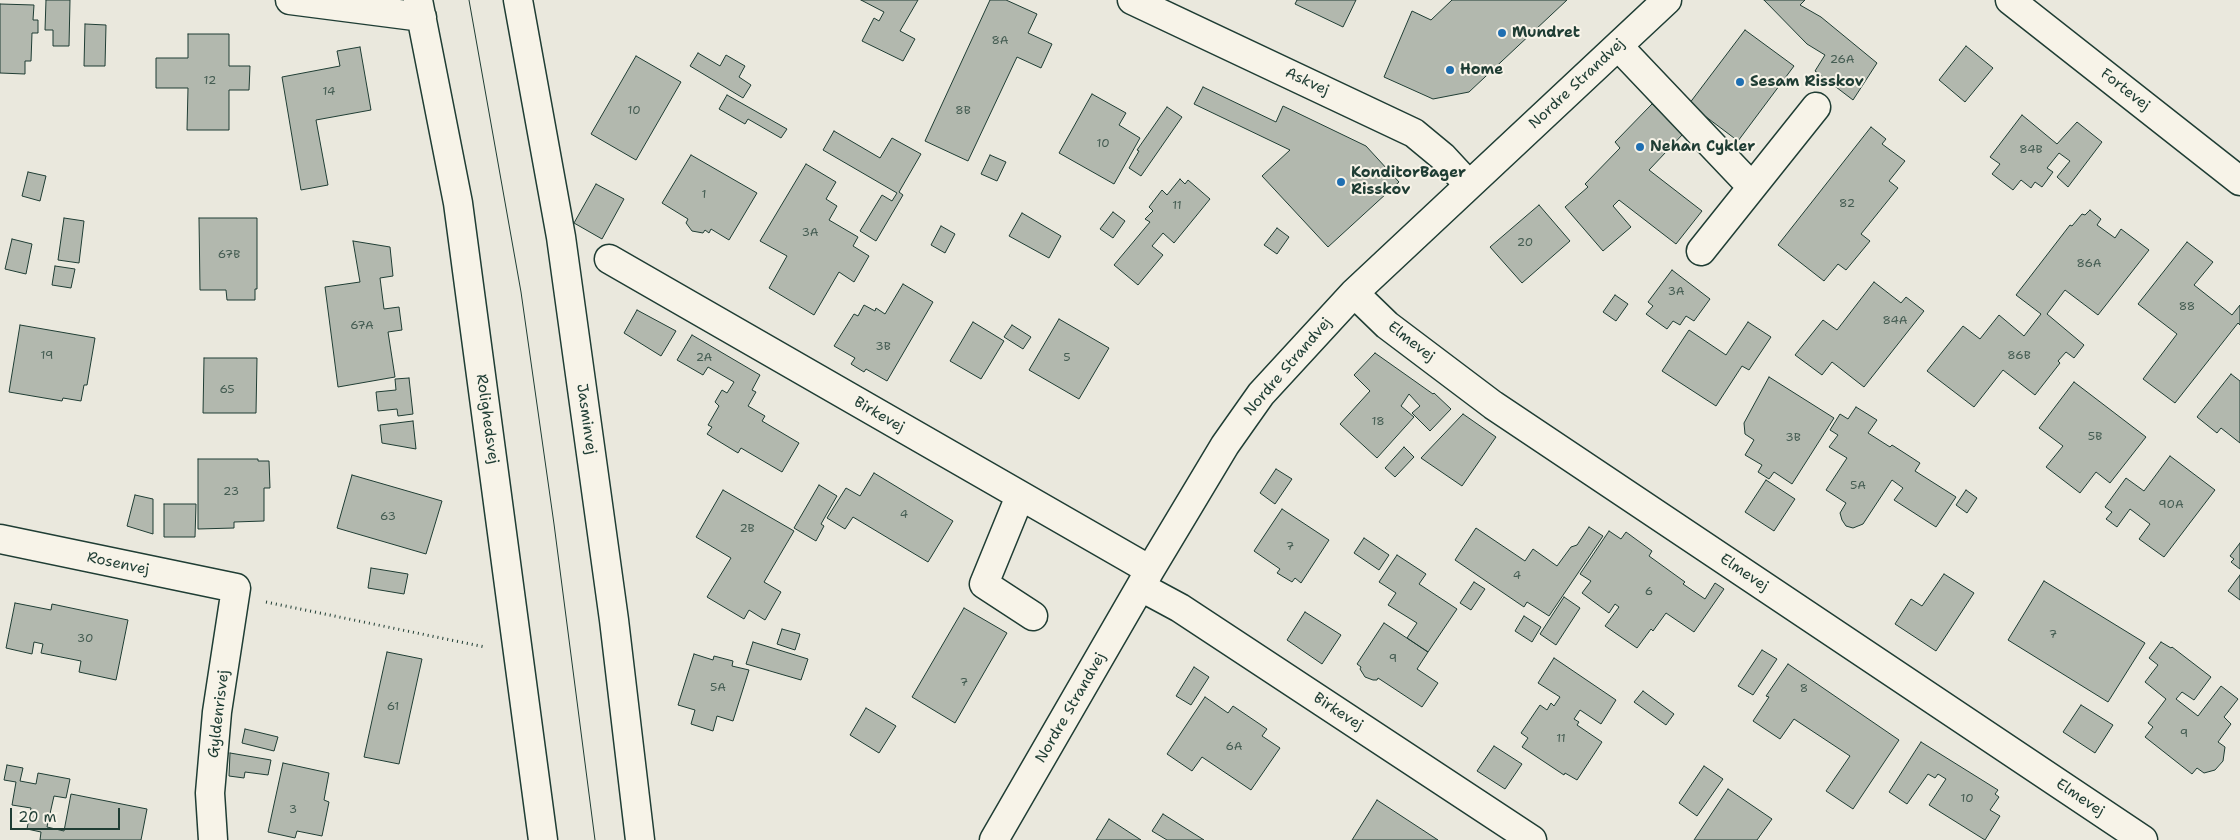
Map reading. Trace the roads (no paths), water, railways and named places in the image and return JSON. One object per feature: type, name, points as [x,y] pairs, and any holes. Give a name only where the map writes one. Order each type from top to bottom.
[{"type":"street","points":[[290,0],[420,9]]},
{"type":"street","name":"Jasminvej","points":[[518,0],[561,238],[614,620],[640,840]]},
{"type":"street","name":"Askvej","points":[[1132,0],[1414,133],[1443,157],[1468,184]]},
{"type":"street","name":"Nordre Strandvej","points":[[994,840],[1225,445],[1261,394],[1354,293],[1468,184],[1667,0]]},
{"type":"street","name":"Fortevej","points":[[2010,0],[2240,181]]},
{"type":"street","name":"Rolighedsvej","points":[[420,9],[458,203],[543,840]]},
{"type":"street","points":[[1618,46],[1752,187]]},
{"type":"street","points":[[1701,251],[1816,108]]},
{"type":"street","name":"Birkevej","points":[[609,259],[1020,496],[1146,579],[1180,608],[1532,840]]},
{"type":"street","name":"Elmevej","points":[[1354,293],[1387,325],[1493,405],[2143,840]]},
{"type":"street","points":[[1020,496],[984,584],[1033,616]]},
{"type":"street","name":"Rosenvej","points":[[0,539],[236,588]]},
{"type":"street","name":"Gyldenrisvej","points":[[212,840],[210,793],[216,721],[236,588]]},
{"type":"tram line","points":[[469,0],[521,292],[554,524],[595,840]]},
{"type":"place","name":"Mundret","points":[[1502,33]]},
{"type":"place","name":"Home","points":[[1450,70]]},
{"type":"place","name":"Sesam Risskov","points":[[1740,82]]},
{"type":"place","name":"Nehan Cykler","points":[[1640,147]]},
{"type":"place","name":"KonditorBager Risskov","points":[[1341,182]]}]
